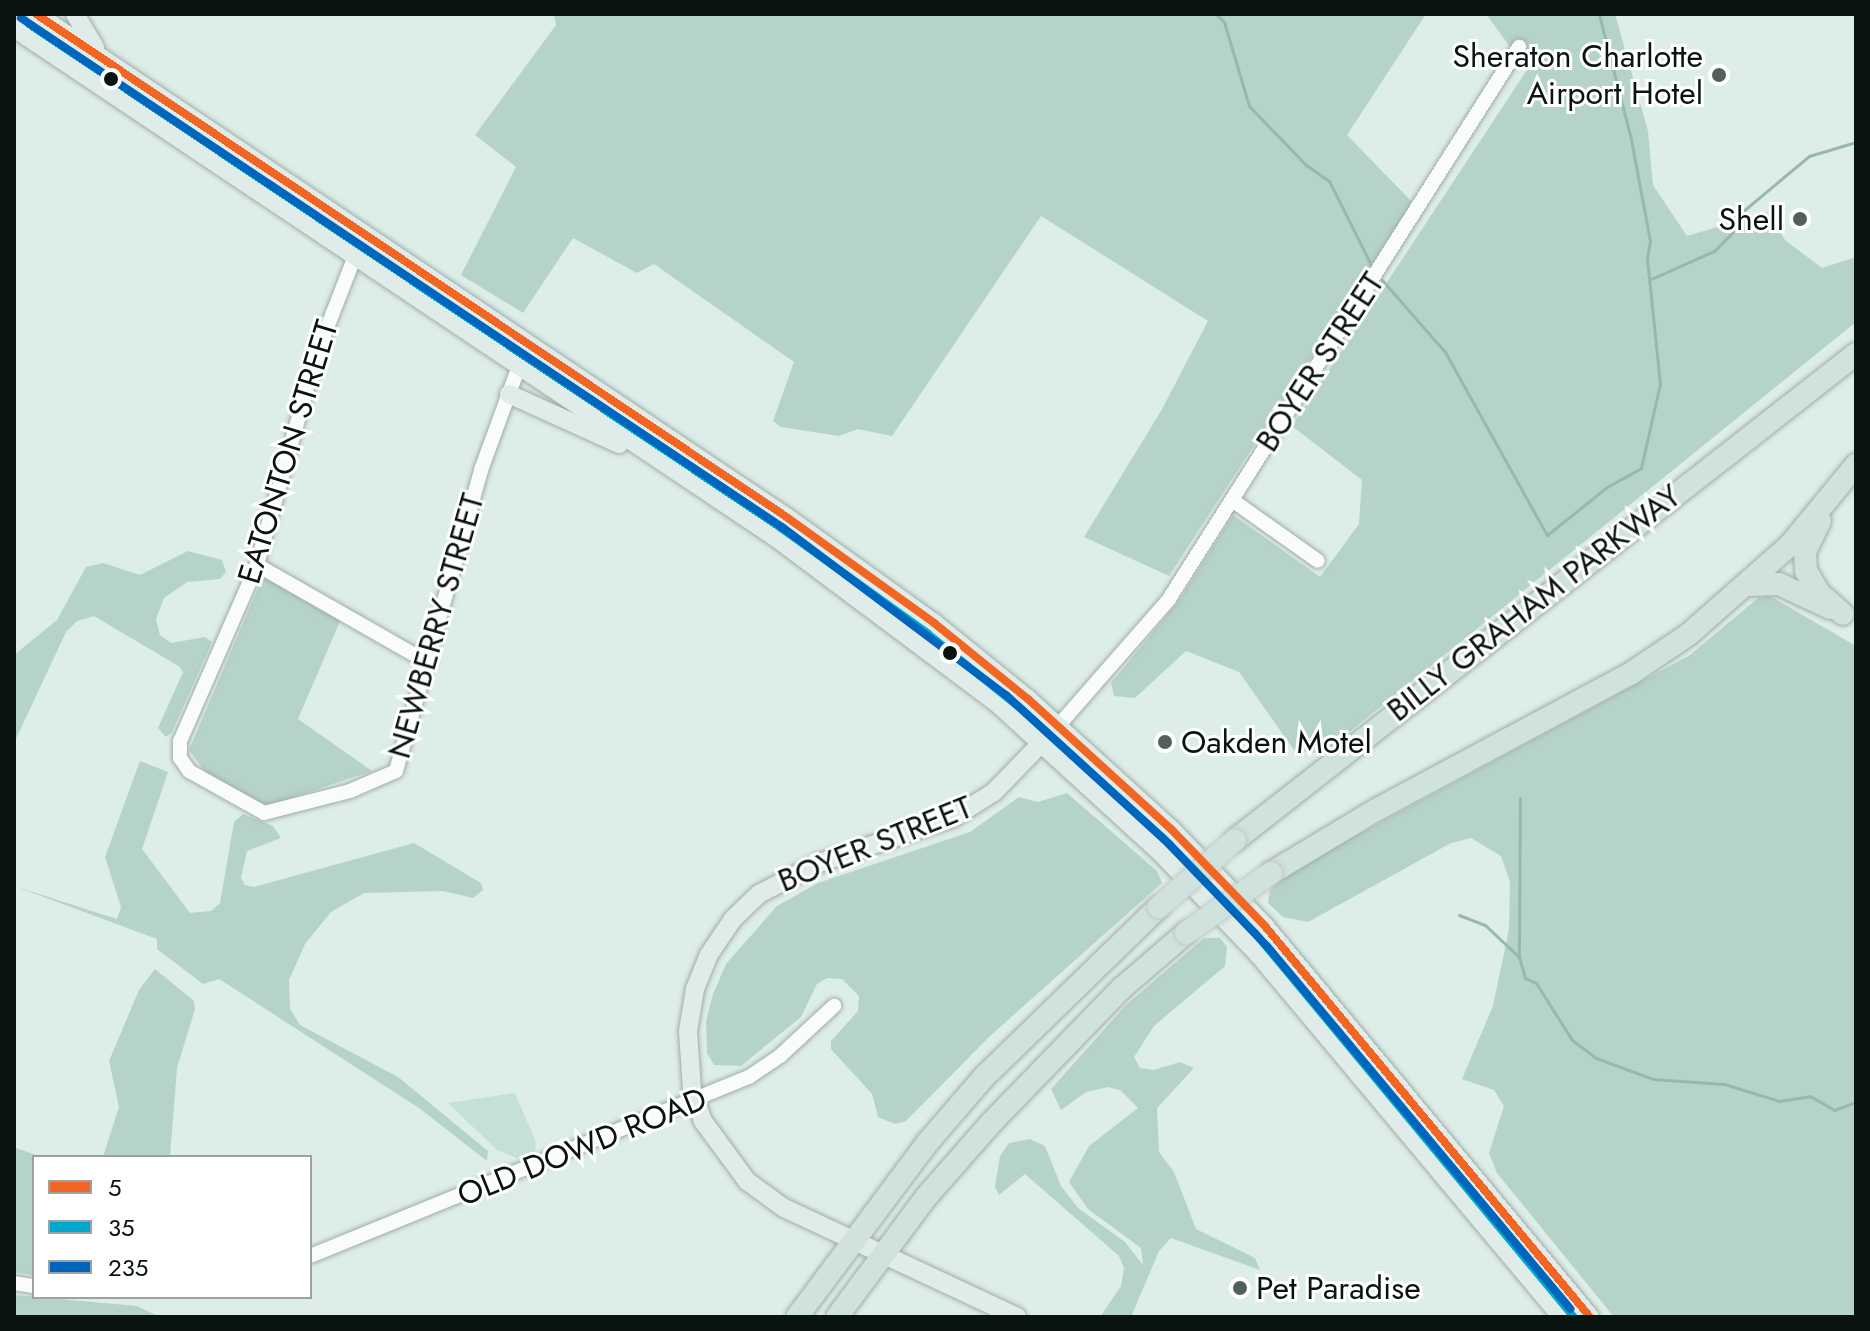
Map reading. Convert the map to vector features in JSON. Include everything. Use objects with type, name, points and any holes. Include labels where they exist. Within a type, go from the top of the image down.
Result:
[{"type":"highway","name":"BILLY GRAHAM PARKWAY","points":[[797,1317],[852,1241],[984,1077],[1159,907],[1235,840],[1856,354]]},
{"type":"highway","points":[[837,1317],[883,1255],[993,1121],[1122,988],[1186,933],[1271,873],[1337,832],[1630,674],[1749,585],[1850,473]]},
{"type":"highway","points":[[1849,619],[1820,594],[1806,571],[1805,552],[1850,473]]},
{"type":"highway","points":[[1749,585],[1779,584],[1849,619]]},
{"type":"main road","points":[[36,14],[853,563],[1058,726],[1171,829],[1286,952],[1590,1317]]},
{"type":"main road","points":[[75,14],[91,44],[120,71]]},
{"type":"main road","points":[[14,28],[860,597],[1042,743],[1162,854],[1269,967],[1561,1317]]},
{"type":"main road","points":[[509,394],[669,466]]},
{"type":"main road","name":"BOYER STREET","points":[[1017,1317],[784,1208],[747,1181],[713,1140],[695,1102],[688,1031],[695,989],[708,956],[733,919],[759,894],[795,872],[953,818],[994,792],[1058,726]]},
{"type":"main road","points":[[1269,967],[1286,952]]},
{"type":"street","name":"BOYER STREET","points":[[1058,726],[1163,606],[1519,47]]},
{"type":"street","name":"EATONTON STREET","points":[[180,758],[180,741],[257,565],[316,356],[355,256],[368,237]]},
{"type":"street","name":"NEWBERRY STREET","points":[[180,758],[189,771],[264,813],[384,779],[400,762],[481,470],[519,366],[532,347]]},
{"type":"street","points":[[1232,500],[1318,561]]},
{"type":"street","points":[[257,565],[429,663]]},
{"type":"street","name":"OLD DOWD ROAD","points":[[312,1255],[695,1102],[780,1056],[834,1006]]},
{"type":"green space","points":[[554,14],[1426,14],[1347,135],[1412,202],[1169,576],[1084,537],[1161,411],[1208,321],[1041,216],[892,436],[858,429],[839,436],[781,427],[773,421],[794,362],[654,264],[637,273],[573,238],[523,313],[461,275],[516,167],[475,135],[556,25]]},
{"type":"green space","points":[[1486,14],[1615,14],[1648,131],[1653,185],[1687,236],[1768,212],[1785,240],[1822,268],[1856,257],[1856,322],[1322,754],[1294,750],[1239,672],[1186,651],[1135,698],[1114,696],[1111,683],[1178,602],[1233,515],[1320,577],[1359,524],[1362,480],[1292,426],[1527,70]]},
{"type":"green space","points":[[188,551],[222,560],[226,572],[220,579],[187,582],[164,598],[156,619],[160,635],[171,643],[205,637],[212,642],[172,732],[166,737],[158,728],[183,672],[180,667],[94,616],[77,621],[66,632],[14,743],[14,655],[57,620],[86,567],[103,563],[140,575]]},
{"type":"green space","points":[[264,574],[341,619],[298,719],[372,771],[267,806],[207,774],[189,750]]},
{"type":"green space","points":[[1770,596],[1856,646],[1856,1317],[1614,1317],[1497,1173],[1489,1153],[1504,1106],[1494,1090],[1462,1079],[1493,1006],[1509,929],[1510,882],[1501,856],[1471,838],[1451,843],[1308,922],[1283,917],[1268,903],[1270,890],[1289,872],[1690,655],[1758,598]]},
{"type":"green space","points":[[140,761],[168,772],[142,849],[190,913],[211,911],[220,903],[234,822],[243,814],[273,826],[281,838],[247,851],[241,878],[245,885],[254,887],[414,843],[481,883],[483,890],[473,898],[443,891],[364,893],[331,912],[305,944],[289,980],[290,1009],[300,1025],[398,1077],[488,1151],[487,1161],[419,1108],[219,979],[203,984],[157,949],[157,939],[14,886],[117,919],[121,907],[105,857]]},
{"type":"green space","points":[[1067,793],[1157,871],[1162,883],[990,1036],[906,1121],[895,1124],[878,1117],[872,1094],[831,1049],[831,1041],[858,1011],[859,996],[842,979],[827,978],[817,984],[801,1017],[741,1066],[714,1065],[707,1053],[706,1021],[713,994],[726,964],[777,906],[818,883],[970,832],[1019,797],[1038,802]]},
{"type":"green space","points":[[1204,938],[1220,938],[1227,947],[1225,966],[1154,1026],[1134,1057],[1140,1068],[1154,1070],[1180,1062],[1194,1068],[1157,1108],[1159,1152],[1174,1172],[1196,1229],[1255,1258],[1260,1270],[1171,1238],[1159,1251],[1131,1317],[1100,1317],[1121,1286],[1124,1268],[1119,1256],[1025,1174],[999,1195],[995,1187],[1000,1156],[1009,1143],[1030,1139],[1045,1146],[1061,1186],[1078,1208],[1125,1242],[1143,1265],[1141,1248],[1088,1209],[1069,1182],[1089,1146],[1138,1108],[1120,1090],[1108,1087],[1086,1092],[1061,1110],[1051,1089],[1126,1005]]},
{"type":"green space","points":[[155,969],[194,1001],[195,1009],[177,1068],[170,1155],[104,1155],[119,1107],[109,1061],[139,990]]},
{"type":"green space","points":[[515,1093],[536,1142],[535,1152],[522,1160],[497,1150],[448,1103]]},
{"type":"green space","points":[[14,1147],[36,1155],[32,1155],[32,1275],[14,1272]]},
{"type":"green space","points":[[14,1295],[137,1306],[160,1317],[14,1317]]},
{"type":"waterway","points":[[1216,14],[1224,22],[1249,106],[1306,165],[1329,181],[1371,265]]},
{"type":"waterway","points":[[1382,280],[1445,352],[1547,535],[1607,487],[1641,468],[1660,384],[1647,258],[1650,241],[1631,139],[1599,14]]},
{"type":"waterway","points":[[1651,279],[1714,251],[1741,224],[1736,217],[1809,156],[1856,142]]},
{"type":"waterway","points":[[1520,798],[1519,957],[1525,978],[1536,983],[1572,1040],[1596,1058],[1653,1079],[1724,1084],[1779,1101],[1810,1096],[1834,1110],[1856,1102]]},
{"type":"waterway","points":[[1459,915],[1485,925],[1519,957]]},
{"type":"transit line","name":"5","points":[[36,14],[788,518],[934,623],[1028,699],[1171,829],[1264,925],[1590,1317]]},
{"type":"transit line","name":"235","points":[[21,18],[782,527],[1006,695],[1170,845],[1267,946],[1570,1309]]},
{"type":"transit line","name":"35","points":[[29,24],[781,528],[927,633],[1020,708],[1163,838],[1255,933],[1574,1317]]},
{"type":"place","name":"Sheraton Charlotte Airport Hotel","points":[[1719,75]]},
{"type":"place","name":"Shell","points":[[1800,219]]},
{"type":"place","name":"Oakden Motel","points":[[1165,742]]},
{"type":"place","name":"Pet Paradise","points":[[1240,1288]]}]
